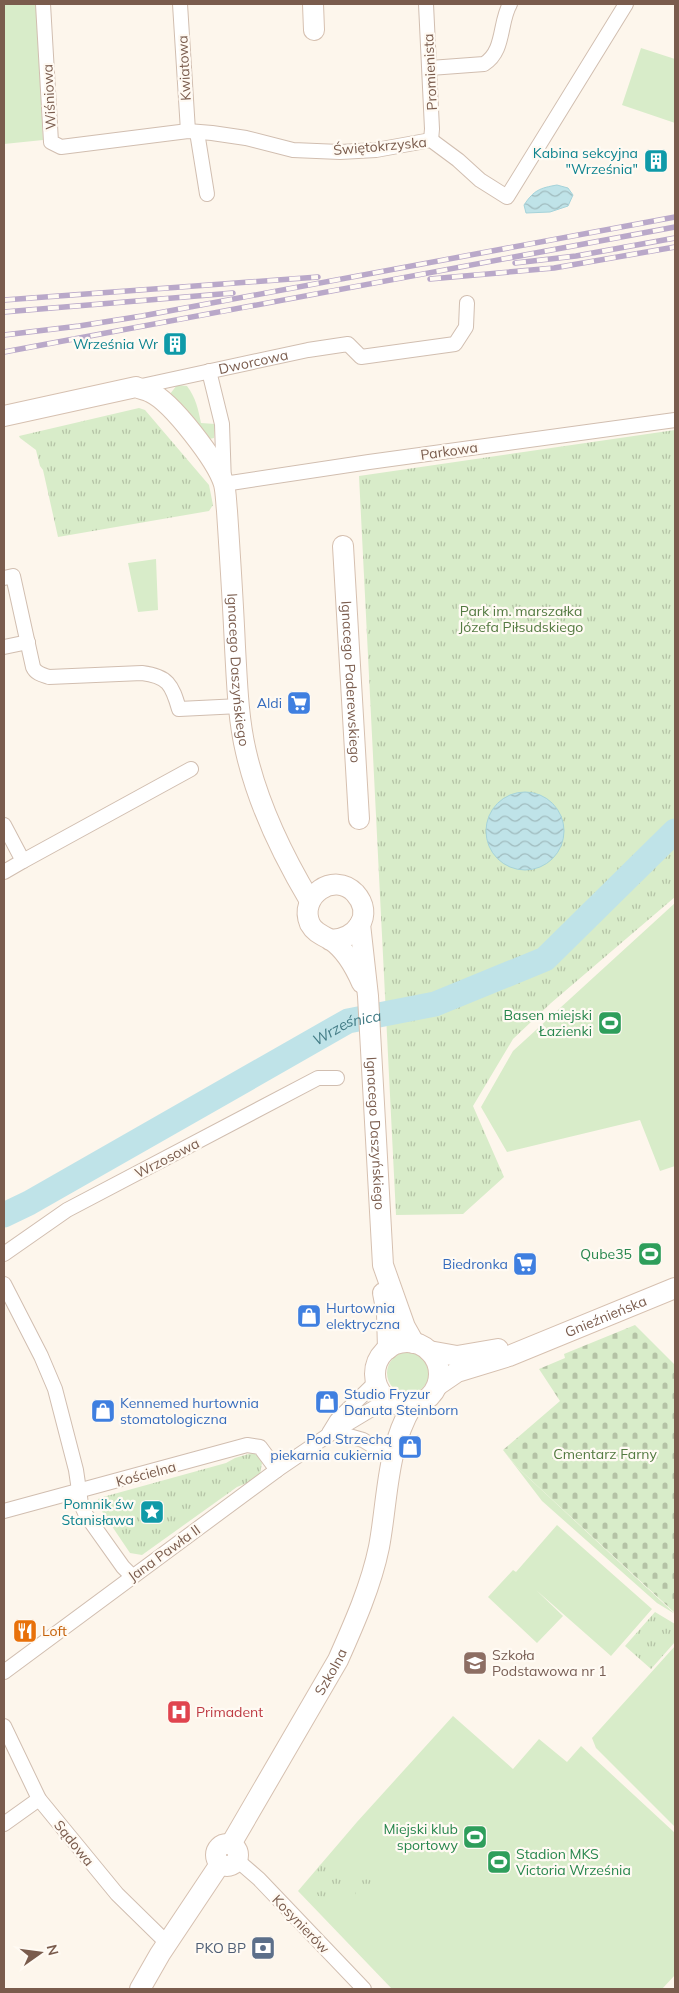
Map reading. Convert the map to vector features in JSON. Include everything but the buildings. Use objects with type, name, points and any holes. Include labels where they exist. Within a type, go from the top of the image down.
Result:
[{"type":"street","name":"Wiśniowa","points":[[43,4],[51,142],[61,147],[192,132]]},
{"type":"street","name":"Kwiatowa","points":[[180,4],[192,132],[207,194]]},
{"type":"street","points":[[313,4],[314,30]]},
{"type":"street","name":"Promienista","points":[[426,4],[430,68],[431,140]]},
{"type":"street","points":[[430,68],[484,64],[490,60],[497,49],[506,10],[510,4]]},
{"type":"street","name":"Świętokrzyska","points":[[192,132],[246,138],[293,150],[340,152],[376,150],[431,140],[458,160],[480,180],[507,198],[626,4]]},
{"type":"street","name":"Dworcowa","points":[[4,416],[209,371],[348,344],[361,357],[455,344],[466,327],[467,303]]},
{"type":"street","name":"Ignacego Daszyńskiego","points":[[209,371],[222,424],[224,484],[240,706],[249,764],[270,822],[291,869],[310,901]]},
{"type":"street","name":"Ignacego Daszyńskiego","points":[[136,387],[151,392],[165,403],[204,447],[224,484]]},
{"type":"street","name":"Parkowa","points":[[224,484],[675,420]]},
{"type":"street","name":"Ignacego Paderewskiego","points":[[342,546],[358,819]]},
{"type":"street","points":[[4,578],[13,576],[33,667],[35,671],[42,675],[50,677],[142,673],[156,675],[165,679],[174,692],[179,710],[240,706]]},
{"type":"street","points":[[4,647],[28,642]]},
{"type":"street","points":[[4,872],[191,769]]},
{"type":"street","points":[[4,825],[23,862]]},
{"type":"street","name":"Ignacego Daszyńskiego","points":[[283,850],[302,868],[327,886]]},
{"type":"street","points":[[327,886],[344,886],[352,890],[362,906],[363,915],[355,932],[339,940],[330,940],[316,932],[311,926],[308,909],[310,901],[314,895],[327,886]]},
{"type":"street","name":"Ignacego Daszyńskiego","points":[[360,924],[368,996],[380,1222],[385,1271],[383,1294],[387,1314],[388,1349]]},
{"type":"street","name":"Ignacego Daszyńskiego","points":[[330,940],[346,954],[368,996]]},
{"type":"street","name":"Wrzosowa","points":[[4,1254],[68,1210],[318,1078],[337,1078]]},
{"type":"street","name":"Ignacego Daszyńskiego","points":[[385,1271],[405,1327],[422,1347]]},
{"type":"street","points":[[4,1284],[41,1356],[55,1389],[68,1433],[81,1504],[86,1515],[123,1567],[132,1576]]},
{"type":"street","name":"Gnieźnieńska","points":[[438,1385],[457,1372],[509,1356],[675,1288]]},
{"type":"street","points":[[396,1344],[422,1347],[435,1358],[439,1367],[438,1385],[428,1399],[412,1406],[389,1402],[376,1382],[377,1364],[381,1355],[396,1344]]},
{"type":"street","name":"Gnieźnieńska","points":[[422,1347],[458,1356],[538,1344]]},
{"type":"street","name":"Jana Pawła II","points":[[331,1434],[337,1420],[376,1382]]},
{"type":"street","name":"Jana Pawła II","points":[[4,1672],[277,1470],[331,1434],[389,1402]]},
{"type":"street","name":"Szkolna","points":[[386,1484],[384,1453],[389,1402]]},
{"type":"street","name":"Szkolna","points":[[140,1989],[167,1943],[229,1856],[346,1642],[362,1602],[378,1550],[386,1484],[399,1432],[412,1406]]},
{"type":"street","points":[[331,1434],[363,1440],[384,1453]]},
{"type":"street","name":"Kościelna","points":[[4,1511],[251,1445],[260,1447],[277,1470]]},
{"type":"street","name":"Sądowa","points":[[4,1726],[38,1799],[117,1894],[167,1943]]},
{"type":"street","points":[[4,1824],[38,1799]]},
{"type":"street","name":"Kosynierów","points":[[229,1856],[259,1879],[364,1989]]},
{"type":"green space","points":[[4,4],[36,4],[43,140],[4,144]]},
{"type":"green space","points":[[641,48],[675,59],[675,123],[622,105]]},
{"type":"green space","points":[[177,385],[187,386],[190,390],[201,423],[215,424],[214,438],[209,439],[170,394]]},
{"type":"green space","points":[[139,408],[145,410],[209,485],[213,505],[209,511],[58,537],[43,470],[40,466],[36,450],[19,436]]},
{"type":"green space","name":"Park im. marszałka Józefa Piłsudskiego","points":[[675,430],[675,897],[551,1003],[513,1039],[473,1106],[504,1177],[463,1214],[396,1215],[359,476]]},
{"type":"green space","points":[[156,559],[158,610],[138,612],[128,563]]},
{"type":"green space","name":"Basen miejski Łazienki","points":[[675,903],[675,1166],[660,1171],[640,1120],[507,1152],[481,1107],[513,1051]]},
{"type":"green space","name":"Cmentarz Farny","points":[[635,1325],[675,1365],[675,1613],[518,1468],[503,1450],[560,1401],[539,1369],[565,1358],[564,1354]]},
{"type":"green space","points":[[408,1352],[423,1358],[429,1373],[423,1388],[408,1394],[393,1388],[387,1373],[393,1358]]},
{"type":"green space","points":[[503,1450],[518,1468],[675,1614],[657,1603],[542,1501]]},
{"type":"green space","points":[[252,1453],[257,1455],[262,1463],[260,1474],[237,1487],[142,1555],[130,1553],[97,1504],[98,1499],[103,1497],[226,1463]]},
{"type":"green space","points":[[557,1525],[652,1609],[611,1656],[536,1590],[563,1616],[537,1643],[488,1597],[513,1570],[516,1572]]},
{"type":"green space","points":[[655,1612],[675,1624],[675,1642],[651,1669],[625,1646]]},
{"type":"green space","points":[[675,1646],[675,1827],[596,1748],[592,1738]]},
{"type":"green space","name":"Stadion MKS Victoria Września","points":[[453,1716],[513,1769],[539,1739],[567,1762],[581,1746],[675,1833],[675,1975],[662,1989],[392,1989],[298,1891],[357,1822]]},
{"type":"green space","points":[[336,1859],[346,1869],[350,1877],[344,1892],[337,1899],[318,1896],[311,1880],[320,1865]]},
{"type":"green space","points":[[369,1879],[375,1885],[376,1896],[368,1901],[359,1903],[355,1899],[355,1885],[359,1881]]},
{"type":"water","points":[[557,185],[568,188],[573,195],[568,206],[550,212],[526,213],[524,205],[534,193]]},
{"type":"water","points":[[525,792],[540,795],[553,803],[561,816],[564,831],[561,846],[553,859],[540,867],[525,870],[510,867],[497,859],[489,846],[486,831],[489,816],[497,803],[510,795]]},
{"type":"waterway","name":"Wrześnica","points":[[4,1215],[29,1203],[348,1021],[435,1004],[545,959],[675,831]]},
{"type":"railway","points":[[4,335],[142,316],[675,217]]},
{"type":"railway","points":[[4,352],[675,227]]},
{"type":"railway","points":[[515,263],[576,256],[675,238]]},
{"type":"railway","points":[[430,279],[554,268],[675,247]]},
{"type":"railway","points":[[4,300],[318,277]]},
{"type":"railway","points":[[4,312],[233,293]]},
{"type":"place","name":"Kabina sekcyjna \"Września\"","points":[[656,161]]},
{"type":"place","name":"Września Wr","points":[[175,344]]},
{"type":"place","name":"Aldi","points":[[299,703]]},
{"type":"place","name":"Basen miejski Łazienki","points":[[610,1023]]},
{"type":"place","name":"Qube35","points":[[650,1254]]},
{"type":"place","name":"Biedronka","points":[[525,1264]]},
{"type":"place","name":"Hurtownia elektryczna","points":[[309,1316]]},
{"type":"place","name":"Studio Fryzur Danuta Steinborn","points":[[327,1402]]},
{"type":"place","name":"Kennemed hurtownia stomatologiczna","points":[[103,1411]]},
{"type":"place","name":"Pod Strzechą piekarnia cukiernia","points":[[410,1447]]},
{"type":"place","name":"Pomnik św Stanisława","points":[[152,1512]]},
{"type":"place","name":"Loft","points":[[25,1631]]},
{"type":"place","name":"Szkoła Podstawowa nr 1","points":[[475,1663]]},
{"type":"place","name":"Primadent","points":[[179,1712]]},
{"type":"place","name":"Miejski klub sportowy","points":[[475,1837]]},
{"type":"place","name":"Stadion MKS Victoria Września","points":[[499,1862]]},
{"type":"place","name":"PKO BP","points":[[263,1948]]}]
